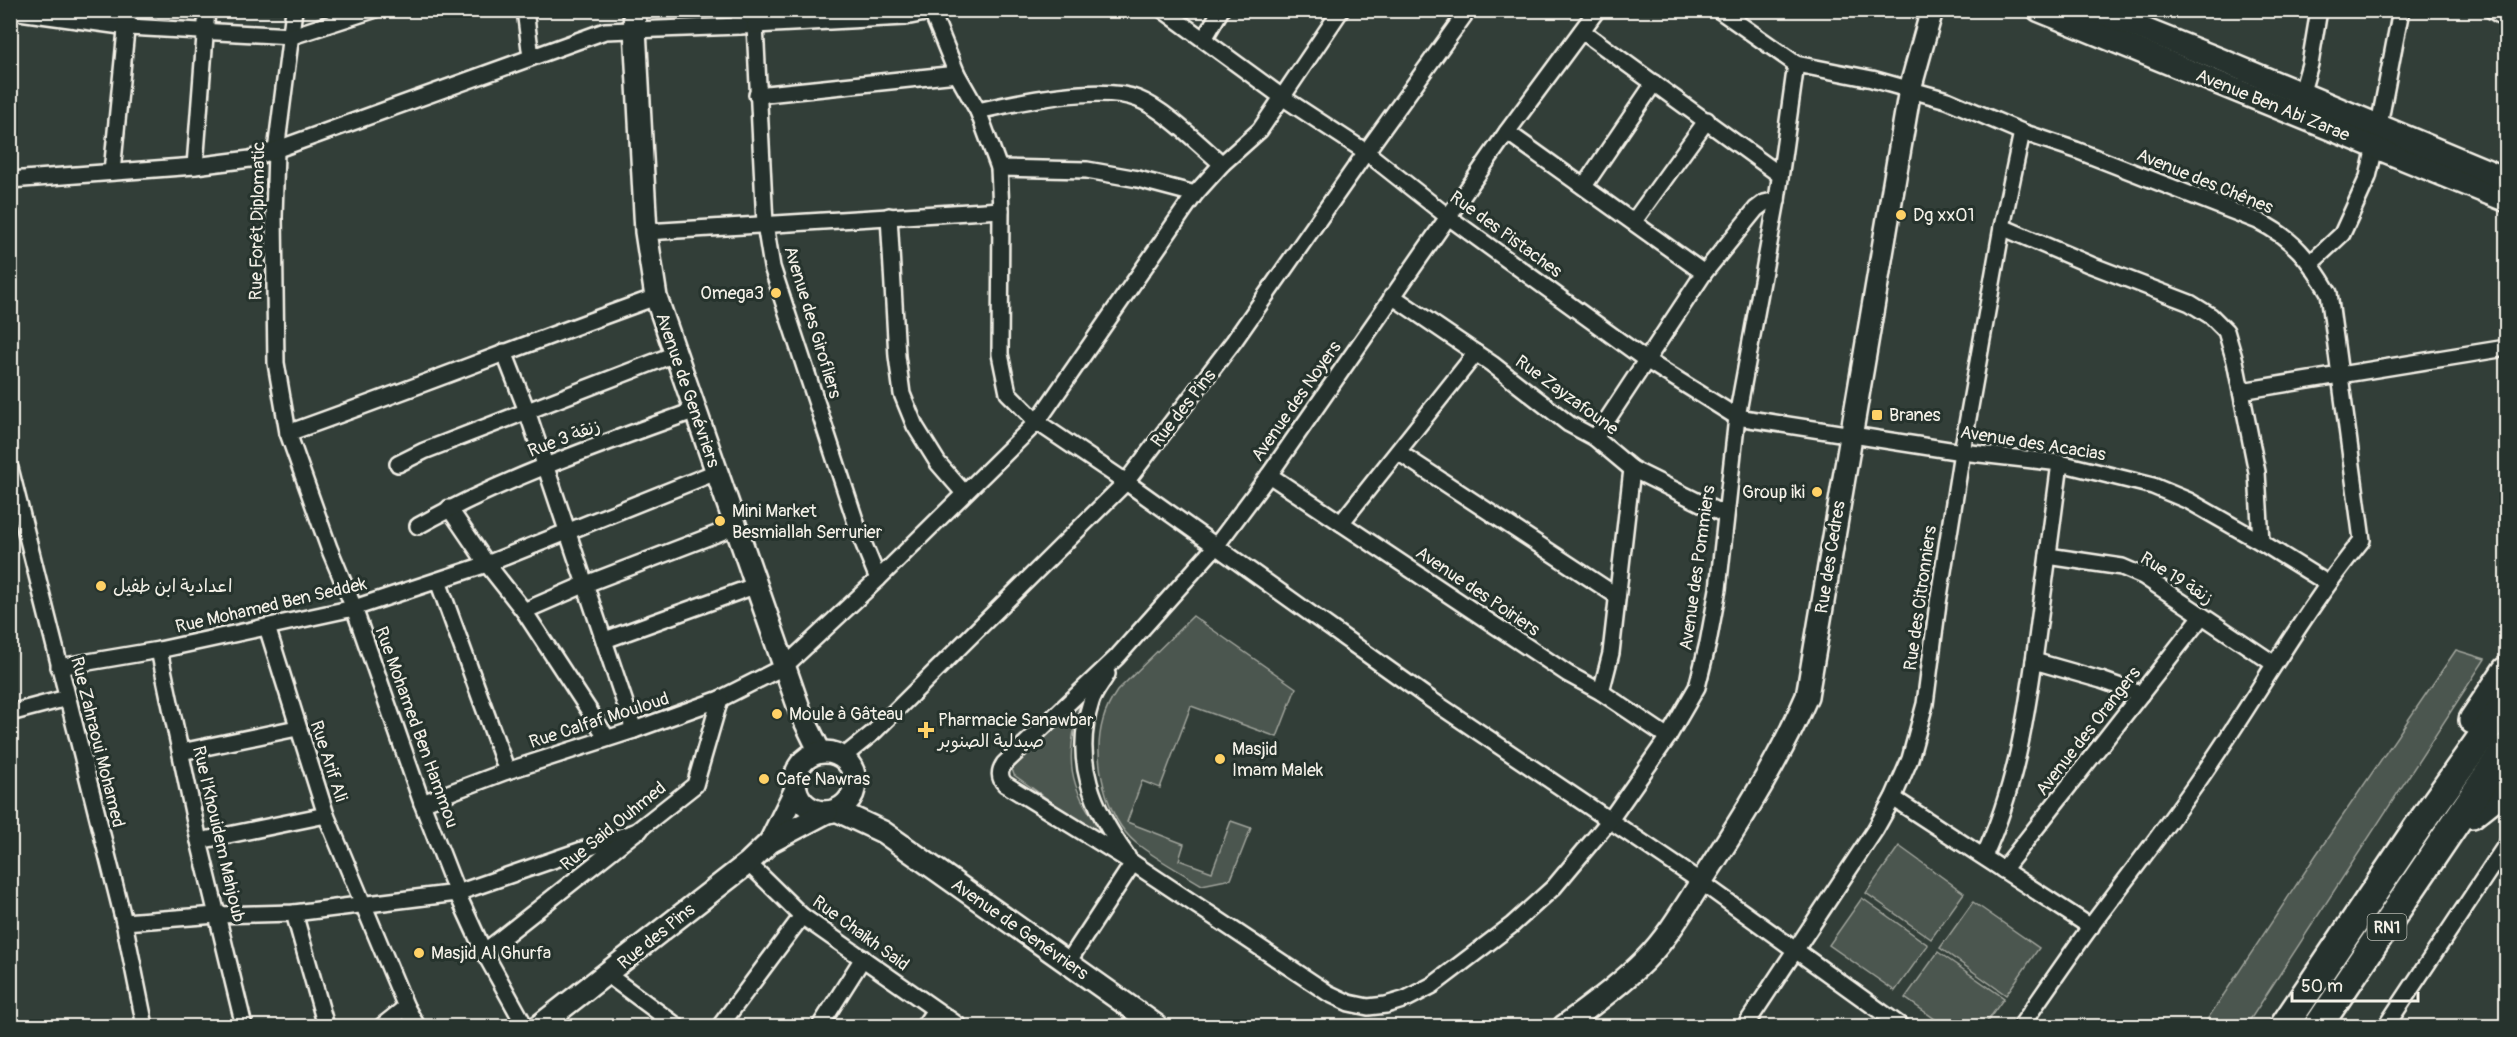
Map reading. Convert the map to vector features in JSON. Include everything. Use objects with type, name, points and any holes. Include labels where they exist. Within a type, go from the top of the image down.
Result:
[{"type":"highway","points":[[2418,827],[2442,767],[2506,671]]},
{"type":"highway","name":"RN1","points":[[2283,1026],[2418,827],[2506,704]]},
{"type":"highway","name":"RN1","points":[[2318,1026],[2506,748]]},
{"type":"highway","points":[[2454,827],[2506,787]]},
{"type":"main road","name":"Avenue Ben Abi Zarae","points":[[2040,10],[2377,136],[2506,179]]},
{"type":"main road","name":"Avenue Ben Abi Zarae","points":[[2095,10],[2119,15],[2301,94],[2377,136],[2506,200]]},
{"type":"street","points":[[112,172],[128,10]]},
{"type":"street","points":[[195,166],[207,10]]},
{"type":"street","name":"Rue Forêt Diplomatic","points":[[288,433],[276,363],[276,151],[294,10]]},
{"type":"street","points":[[10,25],[12,11],[128,27],[292,36],[374,10]]},
{"type":"street","points":[[525,10],[531,57]]},
{"type":"street","points":[[10,180],[195,166],[250,159],[635,21],[905,17],[941,10]]},
{"type":"street","name":"Rue des Pistaches","points":[[1163,10],[1282,97],[1366,152],[1447,216],[1646,360],[1737,417],[1808,426],[1850,436]]},
{"type":"street","points":[[1204,39],[1221,10]]},
{"type":"street","name":"Rue Calfaf Mouloud","points":[[422,803],[507,771],[634,730],[720,699],[785,666],[878,579],[1037,422],[1195,194],[1222,164],[1260,130],[1341,10]]},
{"type":"street","name":"Rue des Pins","points":[[843,758],[874,732],[1126,482],[1234,341],[1468,10]]},
{"type":"street","name":"Avenue des Noyers","points":[[1005,784],[1000,775],[1004,764],[1116,658],[1216,546],[1269,475],[1447,216],[1597,10]]},
{"type":"street","points":[[1719,10],[1796,64]]},
{"type":"street","name":"Rue des Cedres","points":[[1564,1026],[1610,992],[1647,958],[1701,882],[1758,793],[1789,738],[1807,696],[1910,89],[1932,10]]},
{"type":"street","points":[[2301,94],[2310,64],[2319,10]]},
{"type":"street","points":[[2311,263],[2342,234],[2368,177],[2400,10]]},
{"type":"street","points":[[2492,10],[2506,19]]},
{"type":"street","points":[[931,11],[957,74],[978,111],[999,168],[1001,364],[1008,393],[1037,422],[1126,482],[1420,693],[1701,882],[1901,1026]]},
{"type":"street","name":"Avenue des Girofliers","points":[[745,20],[757,95],[765,224],[772,267],[860,535],[878,579]]},
{"type":"street","name":"Avenue de Genévriers","points":[[635,21],[646,232],[656,297],[800,711],[820,752]]},
{"type":"street","points":[[1582,31],[1780,175]]},
{"type":"street","name":"Avenue des Chênes","points":[[1796,64],[1819,67],[1947,100],[2022,132],[2076,150],[2279,231],[2311,263],[2328,293],[2340,374],[2362,540],[2327,583]]},
{"type":"street","name":"Avenue des Pommiers","points":[[1005,784],[1132,863],[1328,993],[1349,1003],[1368,1007],[1406,999],[1434,985],[1512,926],[1554,887],[1611,820],[1698,687],[1718,589],[1737,417],[1777,200],[1796,64]]},
{"type":"street","points":[[757,95],[957,74]]},
{"type":"street","points":[[1584,186],[1654,83]]},
{"type":"street","points":[[978,111],[1031,99],[1111,93],[1125,95],[1139,99],[1157,110],[1222,164]]},
{"type":"street","points":[[1634,221],[1707,120]]},
{"type":"street","points":[[1507,132],[1704,273]]},
{"type":"street","name":"Rue des Citronniers","points":[[1745,1026],[1875,830],[1893,798],[1910,759],[1925,704],[1938,603],[1962,452],[2002,227],[2022,132]]},
{"type":"street","points":[[999,168],[1087,170],[1138,179],[1195,194]]},
{"type":"street","points":[[1595,438],[1704,273],[1756,209],[1764,203],[1777,200]]},
{"type":"street","points":[[646,232],[1001,210]]},
{"type":"street","points":[[889,216],[897,356],[903,394],[921,436],[938,464],[964,493]]},
{"type":"street","points":[[2002,227],[2091,265],[2190,303],[2211,316],[2226,331],[2241,391],[2256,472],[2261,542]]},
{"type":"street","name":"Rue Zayzafoune","points":[[1392,296],[1476,353],[1569,424],[1595,438],[1632,469],[1725,515]]},
{"type":"street","points":[[288,433],[381,401],[504,352],[656,297]]},
{"type":"street","points":[[2241,391],[2506,348]]},
{"type":"street","points":[[504,352],[527,411],[634,730]]},
{"type":"street","points":[[1341,523],[1476,353]]},
{"type":"street","points":[[398,464],[675,354]]},
{"type":"street","name":"Rue 3 زنقة","points":[[418,526],[449,508],[545,465],[696,410]]},
{"type":"street","name":"Rue Mohamed Ben Hammou","points":[[288,433],[329,548],[354,608],[422,803],[457,893],[484,952],[525,1026]]},
{"type":"street","name":"Avenue des Acacias","points":[[1850,436],[2060,464],[2153,486],[2189,501],[2327,583]]},
{"type":"street","points":[[1398,452],[1617,596]]},
{"type":"street","points":[[1984,856],[1999,825],[2020,746],[2034,661],[2060,464]]},
{"type":"street","name":"Rue Zahraoui Mohamed","points":[[10,468],[124,922],[145,1026]]},
{"type":"street","points":[[1601,692],[1611,653],[1632,469]]},
{"type":"street","name":"Rue Mohamed Ben Seddek","points":[[59,667],[159,650],[354,608],[488,564],[716,472]]},
{"type":"street","name":"Avenue des Poiriers","points":[[1269,475],[1568,674],[1601,692],[1668,736]]},
{"type":"street","points":[[449,508],[524,611],[607,738]]},
{"type":"street","points":[[524,611],[586,584],[737,526]]},
{"type":"street","name":"Rue 19 زنقة","points":[[2048,556],[2122,567],[2143,576],[2172,593],[2202,616],[2273,663]]},
{"type":"street","points":[[438,581],[507,771]]},
{"type":"street","points":[[2021,1026],[2206,770],[2273,663],[2327,583]]},
{"type":"street","points":[[605,640],[757,585]]},
{"type":"street","name":"Avenue des Orangers","points":[[2003,870],[2202,616]]},
{"type":"street","name":"Rue Arif Ali","points":[[267,627],[326,815],[406,1007],[417,1026]]},
{"type":"street","name":"Rue l'Khouidem Mahjoub","points":[[159,650],[200,841],[244,1026]]},
{"type":"street","points":[[1068,962],[1132,863],[1099,813],[1088,788],[1085,764],[1084,741],[1091,700],[1116,658]]},
{"type":"street","points":[[2034,661],[2142,694]]},
{"type":"street","points":[[10,713],[67,698]]},
{"type":"street","name":"Rue Said Ouhmed","points":[[484,952],[695,785],[720,699]]},
{"type":"street","points":[[181,752],[297,728]]},
{"type":"street","points":[[820,752],[836,754],[843,758],[853,770],[855,778],[854,793],[849,801],[831,811],[810,808],[799,797],[796,789],[798,769],[803,761],[820,752]]},
{"type":"street","name":"Rue des Pins","points":[[770,842],[796,789]]},
{"type":"street","name":"Avenue de Genévriers","points":[[854,793],[883,832]]},
{"type":"street","points":[[1893,798],[2091,927]]},
{"type":"street","name":"Rue des Pins","points":[[539,1026],[608,975],[748,863],[770,842],[831,811]]},
{"type":"street","name":"Avenue de Genévriers","points":[[831,811],[883,832],[1157,1026]]},
{"type":"street","points":[[200,841],[326,815]]},
{"type":"street","points":[[124,922],[217,915],[294,913],[457,893],[640,830]]},
{"type":"street","points":[[2386,1026],[2506,846]]},
{"type":"street","name":"Rue Chaikh Said","points":[[748,863],[802,916],[959,1026]]},
{"type":"street","points":[[294,913],[326,1026]]},
{"type":"street","points":[[720,1026],[802,916]]},
{"type":"street","points":[[820,1026],[863,958]]},
{"type":"street","points":[[608,975],[676,1026]]},
{"type":"street","points":[[382,1026],[406,1007]]},
{"type":"street","points":[[924,1026],[935,1010]]},
{"type":"shaded area","points":[[1193,616],[1296,688],[1277,737],[1191,706],[1160,788],[1142,781],[1127,822],[1184,844],[1179,860],[1212,872],[1231,821],[1251,828],[1231,879],[1202,885],[1136,843],[1125,832],[1109,803],[1100,769],[1099,752],[1103,720],[1117,691]]},
{"type":"shaded area","points":[[2456,650],[2485,659],[2246,1026],[2203,1026],[2316,855]]},
{"type":"shaded area","points":[[1075,704],[1079,707],[1072,743],[1072,771],[1081,799],[1101,830],[1098,835],[1014,775],[1012,769]]},
{"type":"shaded area","points":[[1899,846],[1964,893],[1931,939],[1866,893]]},
{"type":"shaded area","points":[[1862,898],[1928,945],[1895,991],[1829,945]]},
{"type":"shaded area","points":[[1973,902],[2039,948],[2006,995],[1940,948]]},
{"type":"shaded area","points":[[1938,952],[2004,998],[1984,1026],[1945,1026],[1905,998]]},
{"type":"place","name":"Dg xx01","points":[[1901,215]]},
{"type":"place","name":"Omega3","points":[[776,293]]},
{"type":"place","name":"Branes","points":[[1877,415]]},
{"type":"place","name":"Group iki","points":[[1817,492]]},
{"type":"place","name":"Mini Market Besmiallah Serrurier","points":[[720,521]]},
{"type":"place","name":"اعدادية ابن طفيل","points":[[101,586]]},
{"type":"place","name":"Moule à Gâteau","points":[[777,714]]},
{"type":"place","name":"Pharmacie Sanawbar صيدلية الصنوبر","points":[[926,730]]},
{"type":"place","name":"Masjid Imam Malek","points":[[1220,759]]},
{"type":"place","name":"Cafe Nawras","points":[[764,779]]},
{"type":"place","name":"Masjid Al Ghurfa","points":[[419,953]]}]
